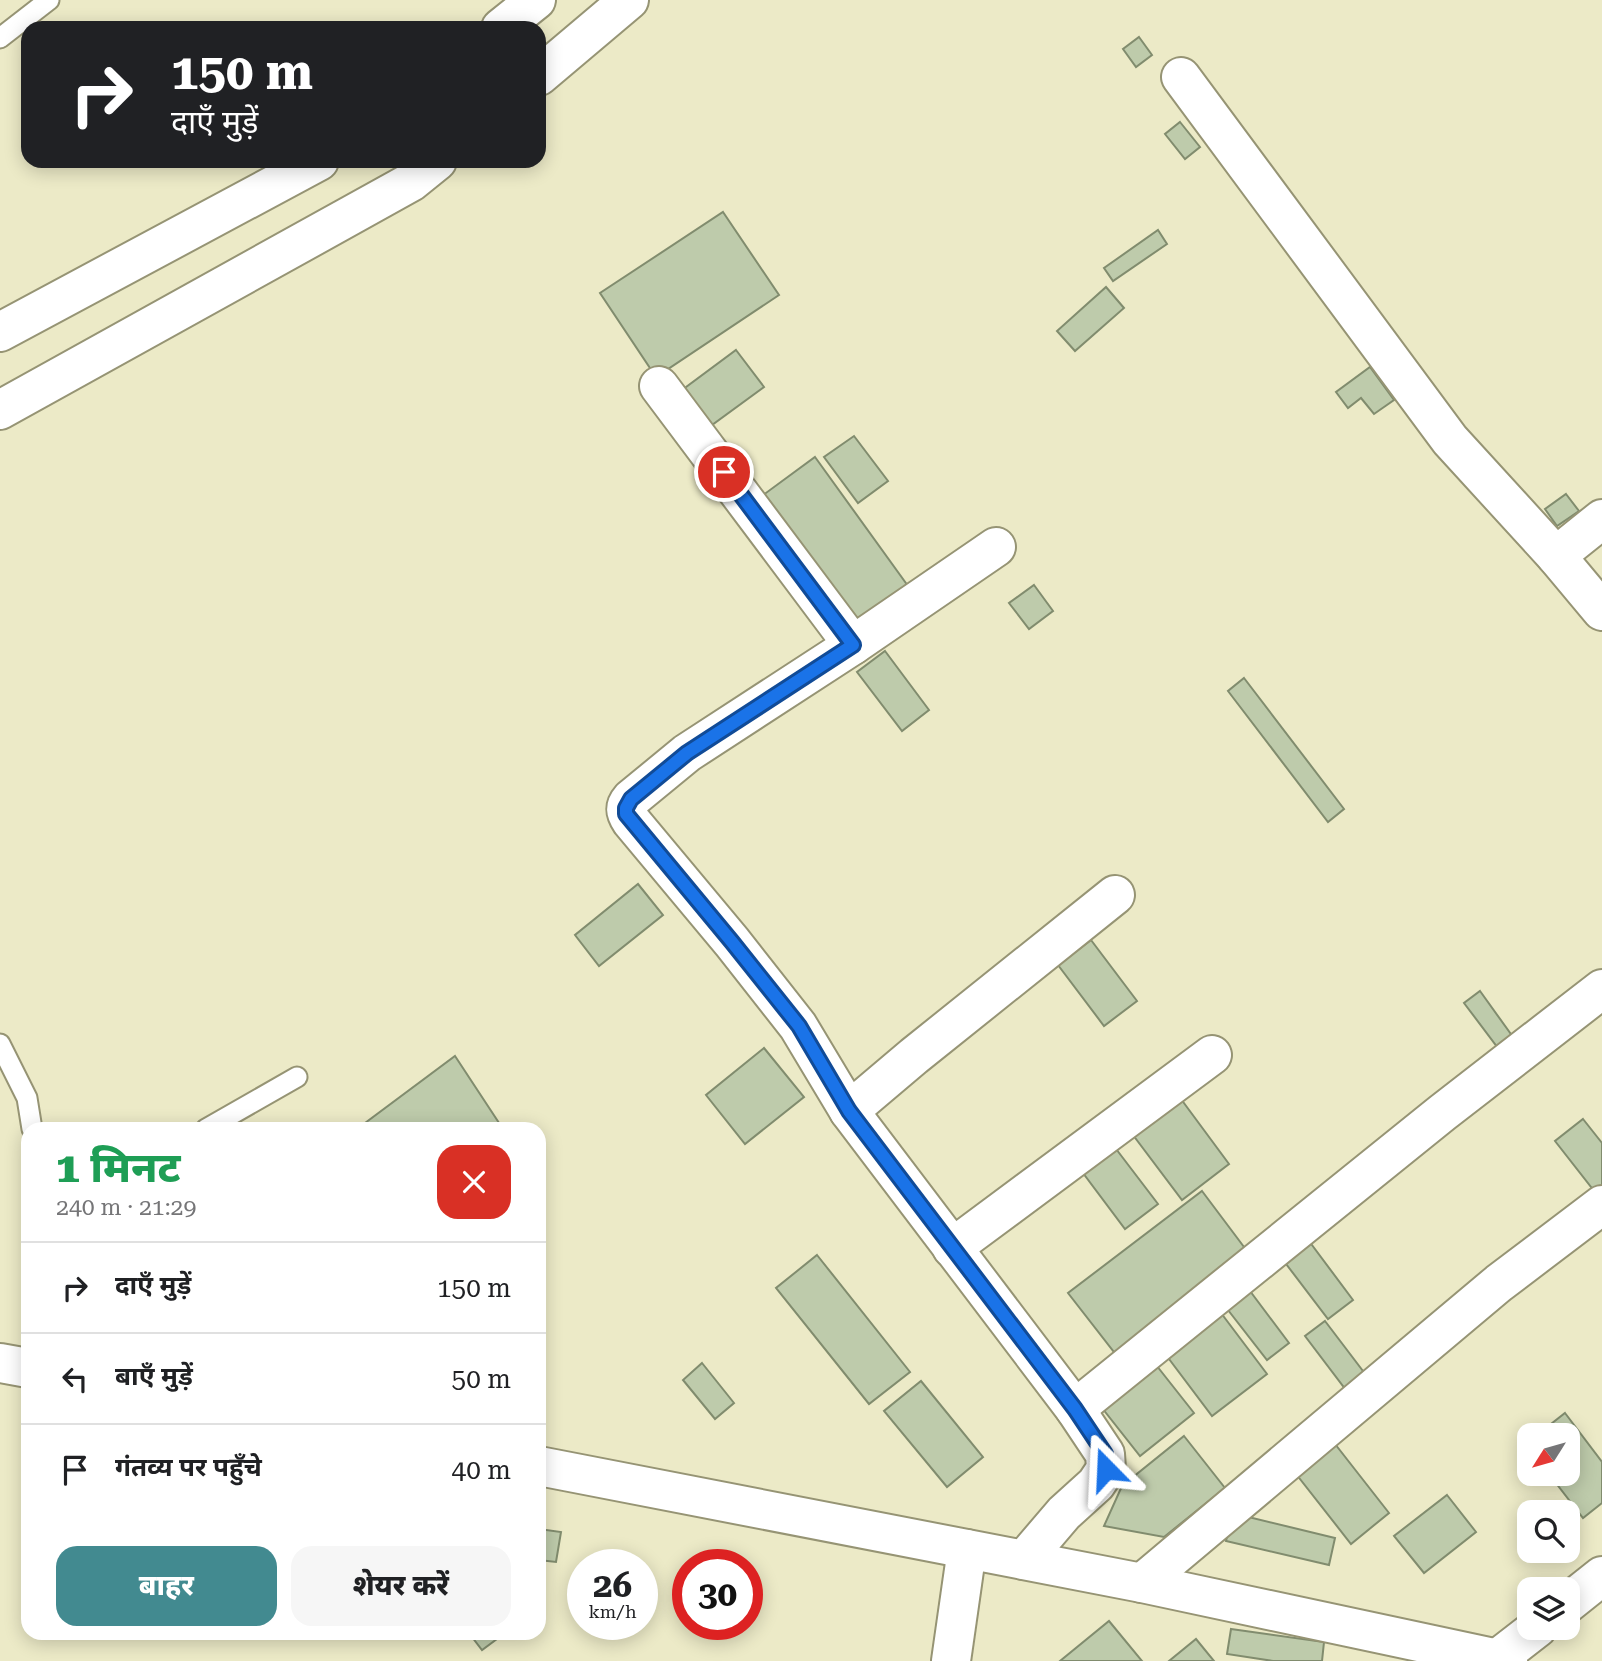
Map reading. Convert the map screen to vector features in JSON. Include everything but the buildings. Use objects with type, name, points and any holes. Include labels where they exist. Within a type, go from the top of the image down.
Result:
[{"type":"street","points":[[510,21],[536,0]]},
{"type":"street","points":[[546,70],[629,0]]},
{"type":"street","points":[[1181,77],[1450,440],[1556,556],[1602,611]]},
{"type":"street","points":[[0,332],[306,168]]},
{"type":"street","points":[[0,410],[413,168]]},
{"type":"street","points":[[659,386],[853,645]]},
{"type":"street","points":[[1556,556],[1602,519]]},
{"type":"street","points":[[996,547],[853,645],[687,753],[631,799],[626,814],[799,1026],[849,1111],[1075,1409],[1105,1454],[1106,1469],[1096,1484],[1064,1513],[1024,1560]]},
{"type":"street","points":[[849,1111],[1115,895]]},
{"type":"street","points":[[1075,1409],[1431,1122],[1602,989]]},
{"type":"street","points":[[952,1248],[1212,1055]]},
{"type":"street","points":[[1142,1583],[1499,1283],[1602,1205]]},
{"type":"street","points":[[0,1363],[21,1367]]},
{"type":"street","points":[[546,1467],[1142,1583],[1500,1660],[1523,1640]]},
{"type":"street","points":[[951,1661],[967,1549]]},
{"type":"street","points":[[1580,1593],[1602,1576]]},
{"type":"lane","points":[[22,21],[49,0]]},
{"type":"lane","points":[[0,38],[21,22]]},
{"type":"lane","points":[[0,1044],[27,1098],[31,1122]]},
{"type":"lane","points":[[218,1122],[297,1077]]},
{"type":"route","points":[[724,472],[853,645],[687,753],[631,799],[626,814],[799,1026],[849,1111],[1075,1409],[1105,1454],[1106,1469]]}]
